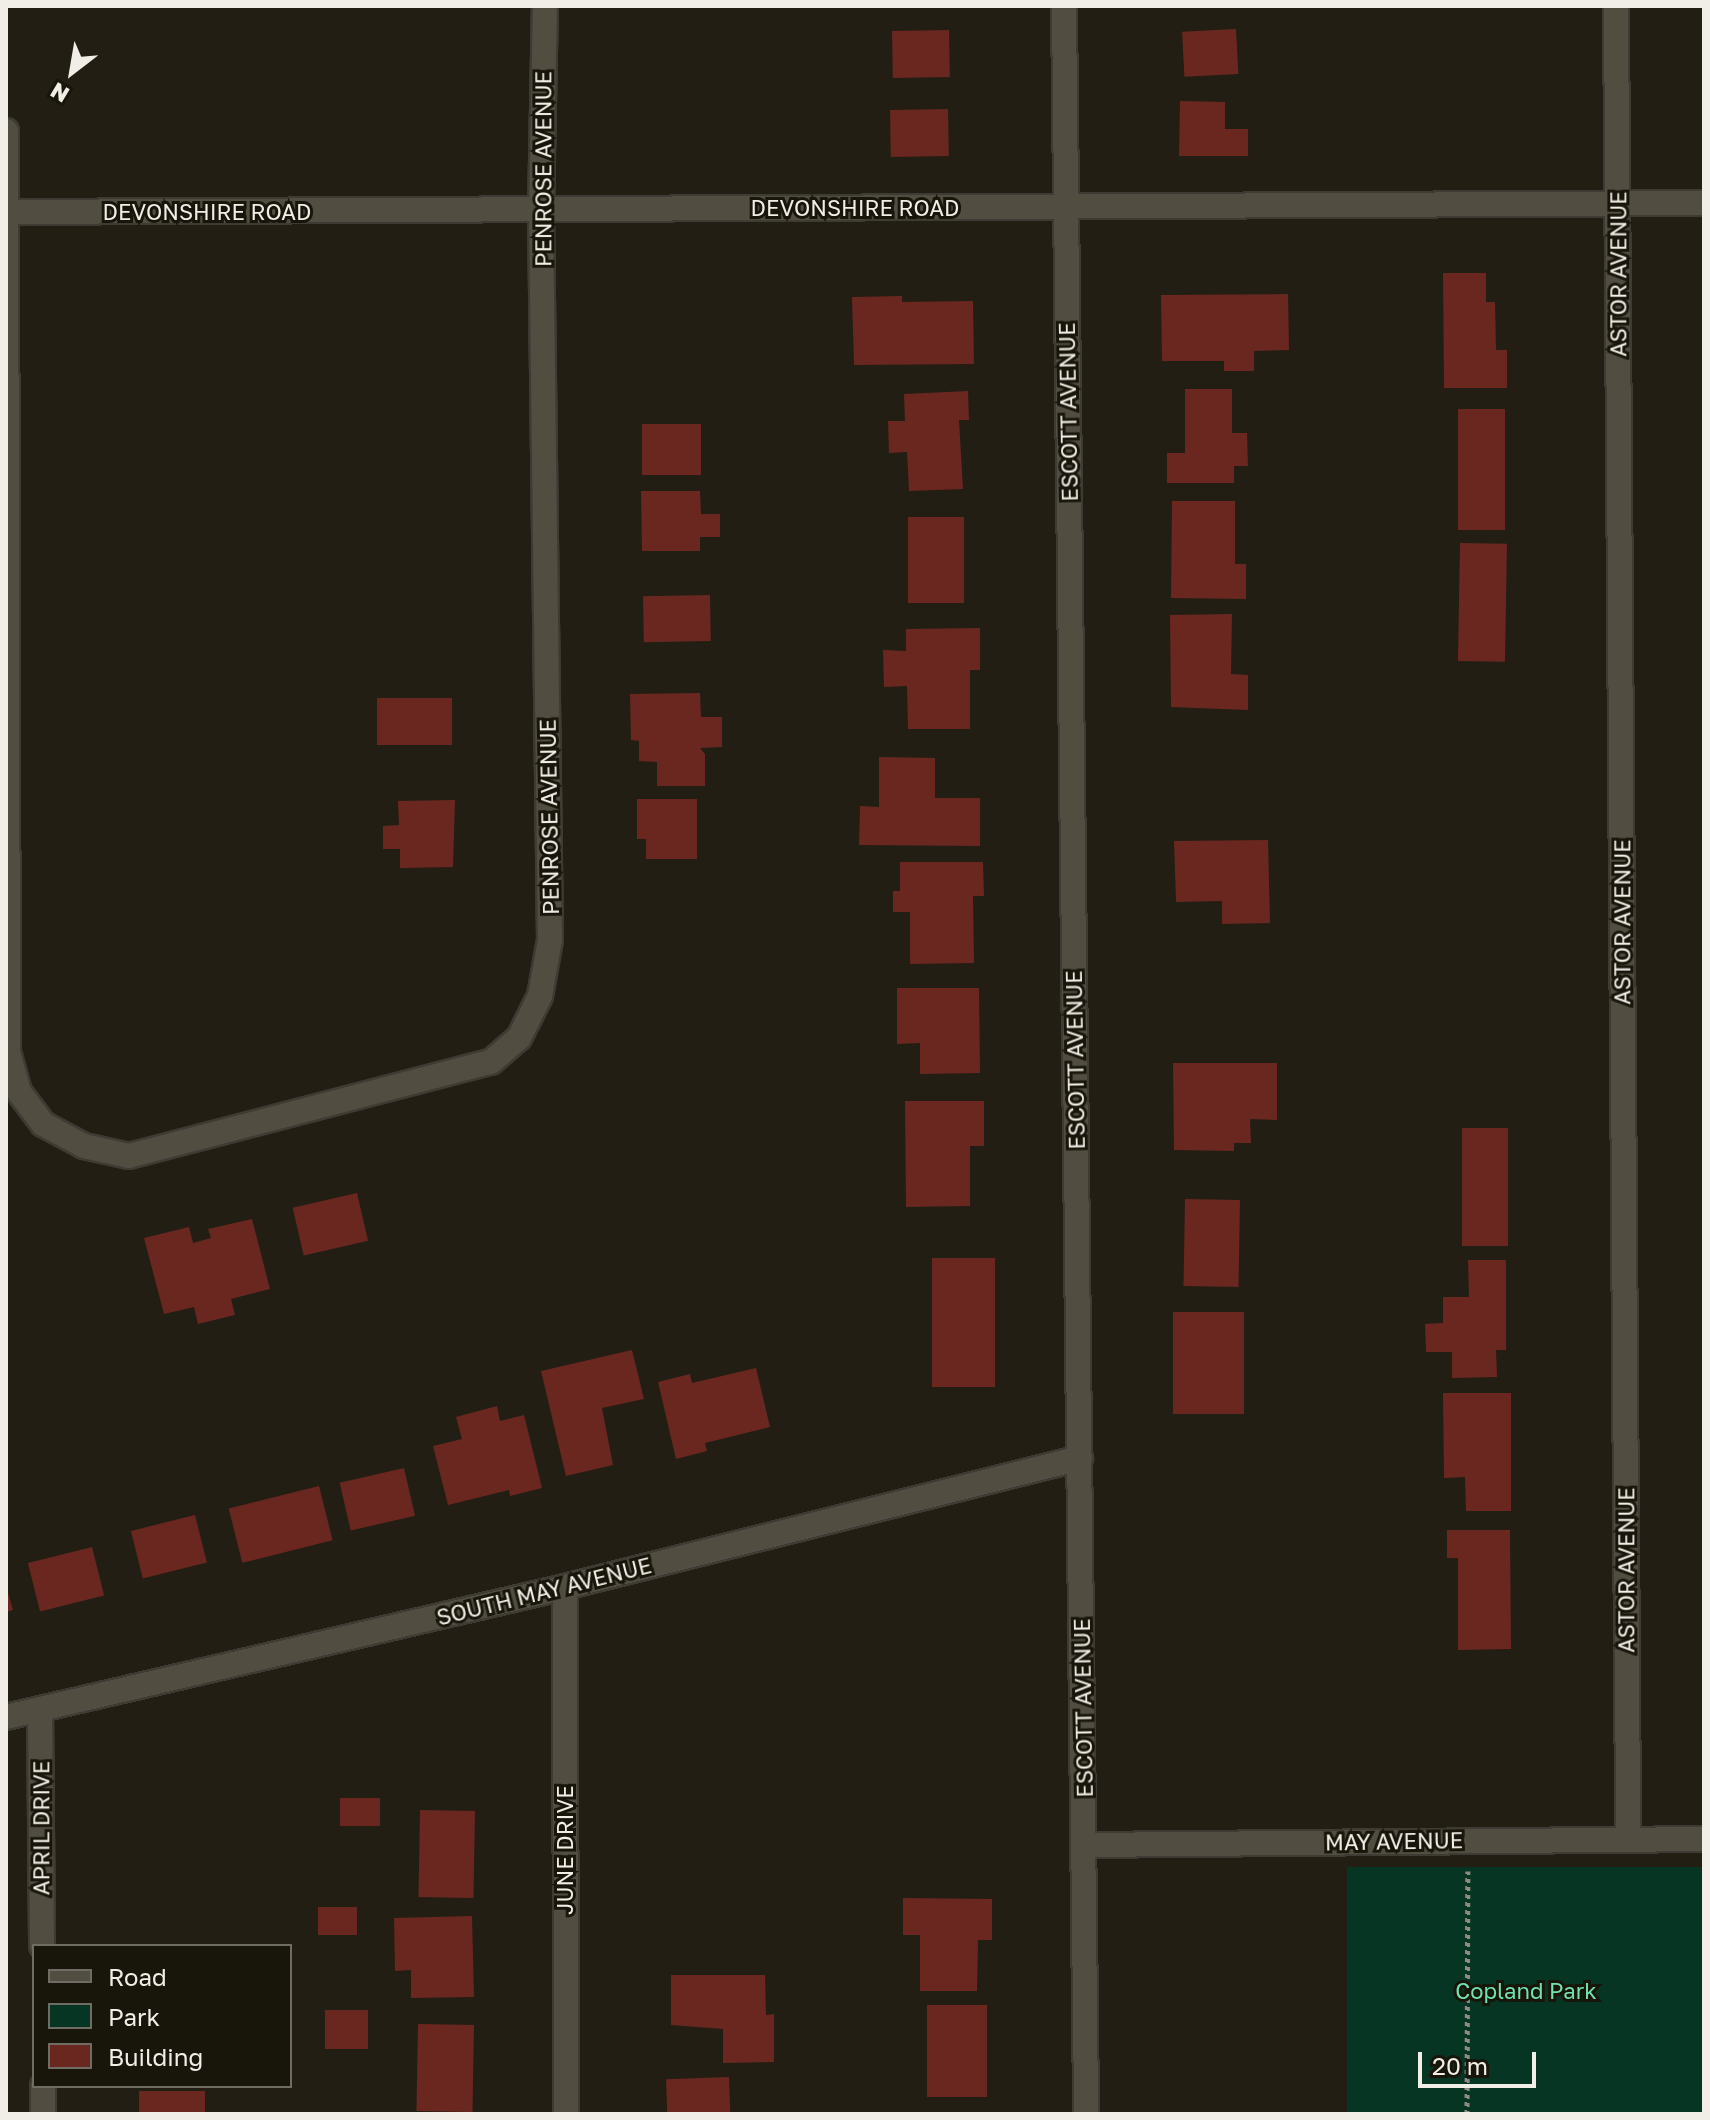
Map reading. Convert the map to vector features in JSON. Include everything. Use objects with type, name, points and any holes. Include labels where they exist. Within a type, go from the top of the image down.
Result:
[{"type":"street","name":"PENROSE AVENUE","points":[[6,131],[8,1052],[19,1092],[43,1124],[84,1146],[129,1156],[491,1062],[519,1038],[540,996],[550,940],[541,210],[545,6]]},
{"type":"street","name":"ESCOTT AVENUE","points":[[1064,6],[1086,2114]]},
{"type":"street","name":"ASTOR AVENUE","points":[[1616,6],[1628,1839]]},
{"type":"street","name":"DEVONSHIRE ROAD","points":[[7,212],[1704,203]]},
{"type":"street","name":"SOUTH MAY AVENUE","points":[[6,1717],[565,1587],[1080,1458]]},
{"type":"street","name":"JUNE DRIVE","points":[[565,1587],[566,2114]]},
{"type":"street","name":"APRIL DRIVE","points":[[40,1709],[42,1944]]},
{"type":"street","name":"MAY AVENUE","points":[[1084,1845],[1704,1839]]},
{"type":"street","points":[[43,2088],[43,2114]]},
{"type":"path","points":[[1467,2114],[1468,1840]]},
{"type":"green space","name":"Copland Park","points":[[1347,1867],[1704,1867],[1704,2114],[1347,2114]]},
{"type":"building","points":[[1236,29],[1238,74],[1184,77],[1182,32]]},
{"type":"building","points":[[949,30],[950,77],[893,78],[892,31]]},
{"type":"building","points":[[1180,101],[1225,102],[1225,129],[1248,129],[1248,156],[1179,156]]},
{"type":"building","points":[[948,109],[949,156],[891,157],[890,110]]},
{"type":"building","points":[[1443,273],[1486,273],[1486,302],[1495,302],[1496,350],[1507,350],[1507,388],[1444,388]]},
{"type":"building","points":[[1288,294],[1289,350],[1254,351],[1254,371],[1224,371],[1224,361],[1162,361],[1161,295]]},
{"type":"building","points":[[902,296],[902,302],[973,301],[974,364],[854,365],[852,297]]},
{"type":"building","points":[[1185,389],[1232,389],[1232,433],[1247,433],[1248,466],[1234,466],[1234,483],[1167,483],[1167,453],[1185,453]]},
{"type":"building","points":[[968,391],[969,420],[959,420],[963,489],[909,491],[907,452],[889,453],[888,421],[905,421],[904,394]]},
{"type":"building","points":[[1458,409],[1505,409],[1505,530],[1458,530]]},
{"type":"building","points":[[642,424],[701,424],[701,475],[642,475]]},
{"type":"building","points":[[641,491],[700,491],[701,514],[720,514],[720,537],[700,537],[700,551],[642,551]]},
{"type":"building","points":[[1172,501],[1235,501],[1235,564],[1246,564],[1246,599],[1171,598]]},
{"type":"building","points":[[908,517],[964,517],[964,603],[908,603]]},
{"type":"building","points":[[1460,543],[1507,544],[1505,662],[1458,661]]},
{"type":"building","points":[[710,595],[711,641],[644,642],[643,596]]},
{"type":"building","points":[[1232,614],[1231,674],[1248,675],[1248,710],[1171,707],[1170,615]]},
{"type":"building","points":[[980,628],[980,670],[970,670],[970,729],[908,729],[907,686],[884,687],[883,650],[906,651],[906,629]]},
{"type":"building","points":[[700,693],[701,717],[722,717],[722,747],[700,748],[705,754],[705,786],[657,786],[657,762],[639,761],[639,741],[631,740],[630,694]]},
{"type":"building","points":[[377,698],[452,698],[452,745],[377,745]]},
{"type":"building","points":[[879,757],[935,758],[935,798],[980,798],[980,846],[859,845],[860,806],[879,807]]},
{"type":"building","points":[[637,799],[697,799],[697,859],[646,859],[646,839],[637,839]]},
{"type":"building","points":[[455,800],[453,867],[400,868],[400,849],[383,849],[383,826],[399,825],[398,801]]},
{"type":"building","points":[[1268,840],[1270,923],[1222,924],[1222,901],[1176,902],[1174,841]]},
{"type":"building","points":[[900,862],[983,862],[984,896],[973,896],[974,963],[910,964],[910,912],[893,912],[893,891],[900,891]]},
{"type":"building","points":[[897,988],[979,988],[980,1073],[920,1074],[920,1043],[897,1044]]},
{"type":"building","points":[[1173,1063],[1277,1063],[1277,1120],[1250,1119],[1251,1143],[1234,1143],[1234,1151],[1174,1150]]},
{"type":"building","points":[[905,1101],[984,1101],[984,1146],[970,1146],[970,1206],[906,1207]]},
{"type":"building","points":[[1462,1128],[1508,1128],[1508,1246],[1462,1246]]},
{"type":"building","points":[[357,1193],[368,1241],[304,1256],[293,1208]]},
{"type":"building","points":[[1185,1199],[1240,1200],[1238,1287],[1183,1286]]},
{"type":"building","points":[[252,1219],[270,1289],[231,1299],[235,1315],[198,1324],[194,1307],[164,1314],[144,1238],[189,1227],[193,1243],[211,1238],[208,1229]]},
{"type":"building","points":[[932,1258],[995,1258],[995,1387],[932,1387]]},
{"type":"building","points":[[1468,1260],[1506,1260],[1506,1350],[1496,1350],[1497,1377],[1452,1378],[1452,1352],[1426,1352],[1425,1324],[1443,1323],[1443,1297],[1469,1297]]},
{"type":"building","points":[[1173,1312],[1244,1312],[1244,1414],[1173,1414]]},
{"type":"building","points":[[632,1350],[644,1399],[602,1408],[613,1465],[566,1476],[541,1371]]},
{"type":"building","points":[[756,1368],[770,1427],[705,1443],[707,1451],[676,1459],[658,1382],[690,1374],[692,1383]]},
{"type":"building","points":[[1443,1393],[1511,1393],[1511,1511],[1466,1511],[1465,1477],[1444,1478]]},
{"type":"building","points":[[497,1406],[500,1421],[524,1415],[542,1488],[510,1496],[509,1490],[448,1505],[433,1446],[462,1439],[456,1417]]},
{"type":"building","points":[[404,1468],[415,1516],[351,1531],[340,1483]]},
{"type":"building","points":[[319,1486],[333,1540],[242,1563],[229,1508]]},
{"type":"building","points":[[195,1515],[207,1563],[143,1579],[131,1531]]},
{"type":"building","points":[[1447,1530],[1510,1530],[1511,1649],[1458,1650],[1458,1558],[1447,1558]]},
{"type":"building","points":[[92,1547],[104,1596],[40,1611],[28,1563]]},
{"type":"building","points":[[6,1586],[13,1610],[6,1612]]},
{"type":"building","points":[[340,1798],[380,1798],[380,1826],[340,1826]]},
{"type":"building","points":[[420,1810],[475,1811],[473,1898],[418,1897]]},
{"type":"building","points":[[903,1898],[992,1899],[992,1940],[978,1940],[977,1991],[920,1991],[920,1935],[903,1935]]},
{"type":"building","points":[[318,1907],[357,1907],[357,1935],[318,1935]]},
{"type":"building","points":[[472,1916],[474,1997],[411,1998],[411,1970],[395,1971],[394,1918]]},
{"type":"building","points":[[671,1975],[765,1975],[766,2015],[774,2014],[774,2062],[723,2063],[723,2029],[671,2025]]},
{"type":"building","points":[[927,2005],[987,2005],[987,2097],[927,2097]]},
{"type":"building","points":[[325,2010],[368,2010],[368,2049],[325,2049]]},
{"type":"building","points":[[418,2024],[474,2025],[472,2112],[416,2111]]},
{"type":"building","points":[[729,2077],[730,2114],[667,2114],[666,2079]]},
{"type":"building","points":[[139,2091],[205,2091],[205,2114],[139,2114]]}]
